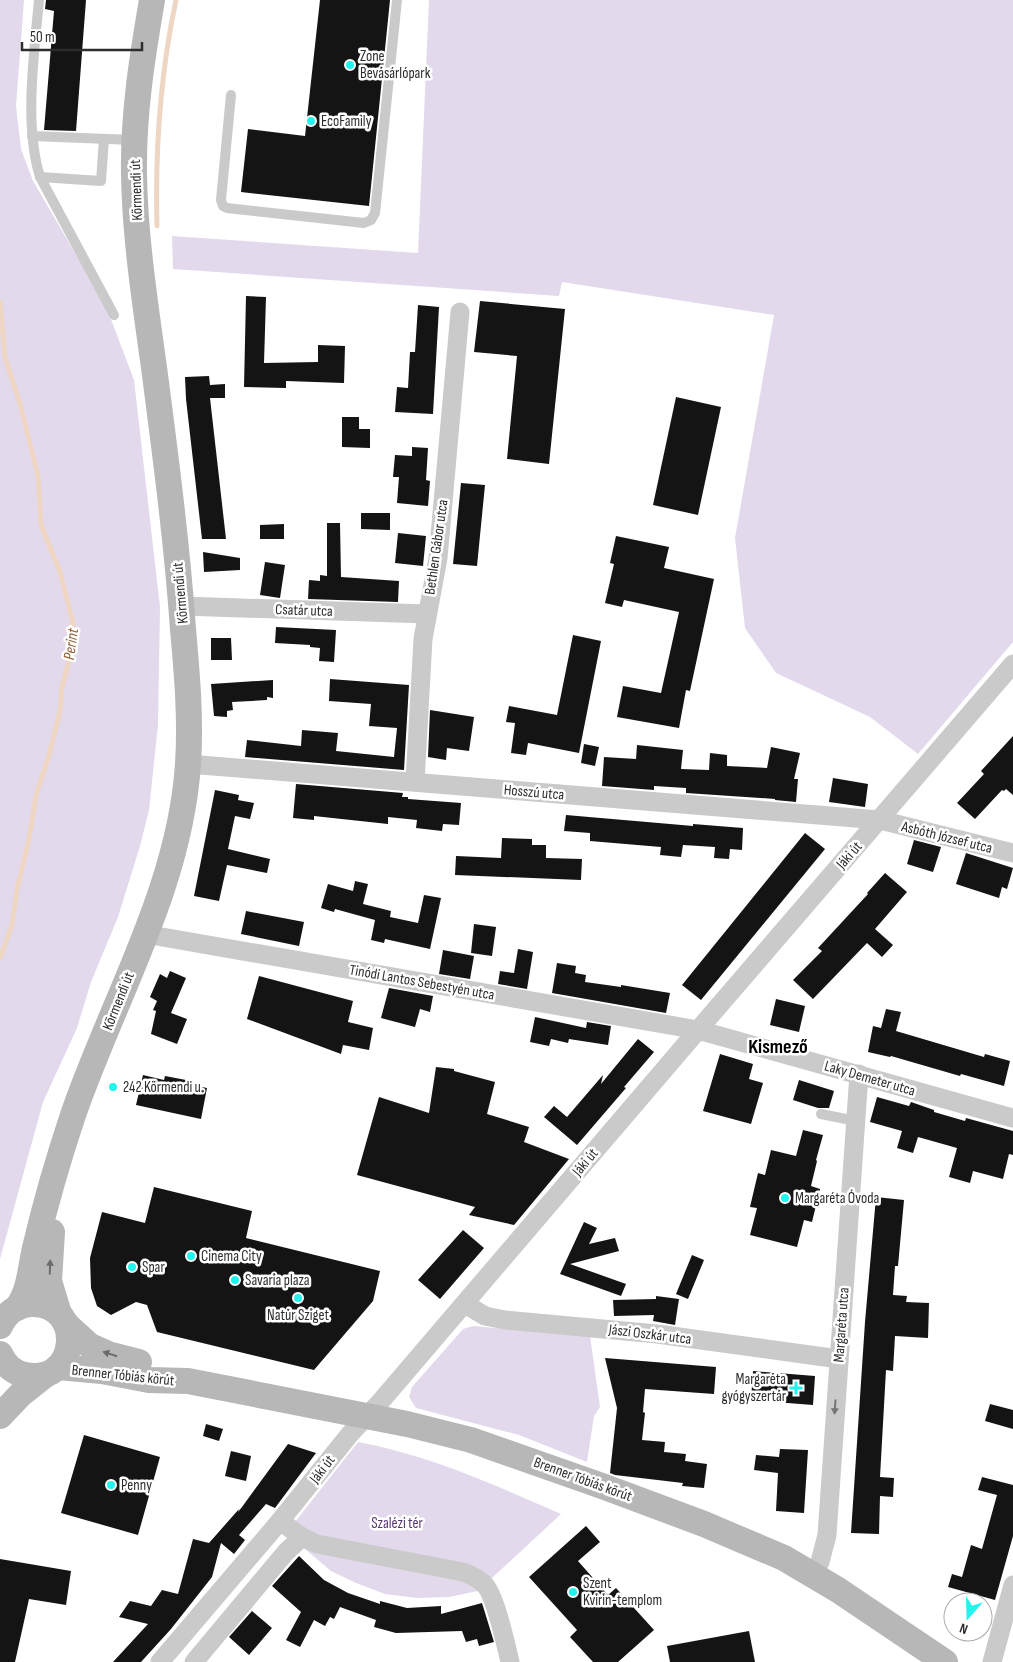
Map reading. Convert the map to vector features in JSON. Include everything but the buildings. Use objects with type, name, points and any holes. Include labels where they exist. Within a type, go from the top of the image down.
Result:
[{"type":"street","name":"Körmendi út","points":[[5,1318],[22,1300],[29,1282],[34,1250],[46,1203],[79,1099],[166,878],[176,844],[188,764],[189,718],[182,606],[172,506],[139,251],[134,192],[134,140],[140,75],[152,0]]},
{"type":"street","name":"Bethlen Gábor utca","points":[[415,782],[423,639],[438,558],[460,312]]},
{"type":"street","name":"Csatár utca","points":[[182,606],[427,614]]},
{"type":"street","name":"Jáki út","points":[[160,1662],[280,1521],[350,1434],[465,1304],[1013,664]]},
{"type":"street","name":"Hosszú utca","points":[[188,764],[880,820]]},
{"type":"street","name":"Asbóth József utca","points":[[880,820],[1013,853]]},
{"type":"street","name":"Tinódi Lantos Sebestyén utca","points":[[145,934],[698,1030]]},
{"type":"street","name":"Laky Demeter utca","points":[[698,1030],[1013,1118]]},
{"type":"street","name":"Margaréta utca","points":[[813,1574],[820,1562],[827,1535],[859,1074]]},
{"type":"street","name":"Körmendi út","points":[[52,1371],[62,1363],[69,1350],[70,1336],[49,1281],[50,1246],[58,1167]]},
{"type":"street","points":[[5,1318],[31,1304],[44,1305],[63,1320]]},
{"type":"street","name":"Jászi Oszkár utca","points":[[465,1304],[485,1316],[505,1320],[657,1334],[839,1359]]},
{"type":"street","name":"Brenner Tóbiás körút","points":[[63,1320],[90,1346],[108,1354],[146,1363],[188,1381]]},
{"type":"street","name":"Brenner Tóbiás körút","points":[[1,1362],[22,1375],[31,1376],[52,1371],[102,1371],[149,1380],[188,1381],[366,1416],[471,1440],[545,1465],[712,1527],[784,1558],[813,1574],[945,1662]]},
{"type":"street","points":[[0,1416],[21,1394],[52,1371]]},
{"type":"street","points":[[280,1521],[302,1538],[317,1544],[463,1572],[474,1577],[486,1585],[496,1612],[510,1662]]},
{"type":"street","points":[[194,1662],[286,1552],[302,1538]]},
{"type":"street","points":[[992,1662],[1013,1585]]},
{"type":"lane","points":[[39,0],[34,58],[33,150],[40,177],[114,315]]},
{"type":"lane","points":[[231,95],[221,200],[223,206],[227,208],[364,223],[371,220],[375,213],[397,0]]},
{"type":"lane","points":[[32,136],[134,140]]},
{"type":"lane","points":[[40,177],[101,181],[104,139]]},
{"type":"lane","points":[[821,1114],[856,1121]]},
{"type":"green space","points":[[0,0],[24,0],[16,106],[21,149],[33,181],[106,306],[134,380],[160,607],[158,725],[149,810],[118,917],[91,982],[77,1028],[43,1102],[0,1259]]},
{"type":"green space","points":[[429,0],[1013,0],[1013,642],[918,754],[870,717],[776,673],[745,628],[735,538],[774,315],[562,282],[559,296],[173,269],[172,236],[418,253]]},
{"type":"green space","points":[[473,1326],[590,1336],[600,1407],[594,1416],[587,1462],[519,1435],[416,1408],[409,1397],[412,1387],[463,1329]]},
{"type":"green space","name":"Szalézi tér","points":[[358,1442],[436,1463],[561,1514],[478,1591],[449,1597],[417,1598],[385,1594],[331,1571],[287,1532]]},
{"type":"waterway","points":[[157,226],[157,169],[162,84],[176,0]]},
{"type":"waterway","name":"Perint","points":[[0,302],[5,357],[20,404],[38,476],[41,525],[60,572],[73,623],[70,656],[62,687],[60,711],[49,755],[36,795],[29,839],[17,889],[12,925],[0,958]]},
{"type":"place","name":"Zone Bevásárlópark","points":[[350,65]]},
{"type":"place","name":"EcoFamily","points":[[311,121]]},
{"type":"place","name":"242 Körmendi u.","points":[[113,1087]]},
{"type":"place","name":"Margaréta Óvoda","points":[[785,1198]]},
{"type":"place","name":"Cinema City","points":[[191,1256]]},
{"type":"place","name":"Spar","points":[[132,1267]]},
{"type":"place","name":"Savaria plaza","points":[[235,1280]]},
{"type":"place","name":"Natúr Sziget","points":[[298,1298]]},
{"type":"place","name":"Margaréta gyógyszertár","points":[[796,1388]]},
{"type":"place","name":"Penny","points":[[111,1485]]},
{"type":"place","name":"Szent Kvirin-templom","points":[[573,1592]]},
{"type":"district","name":"Kismező","points":[[778,1046]]}]
